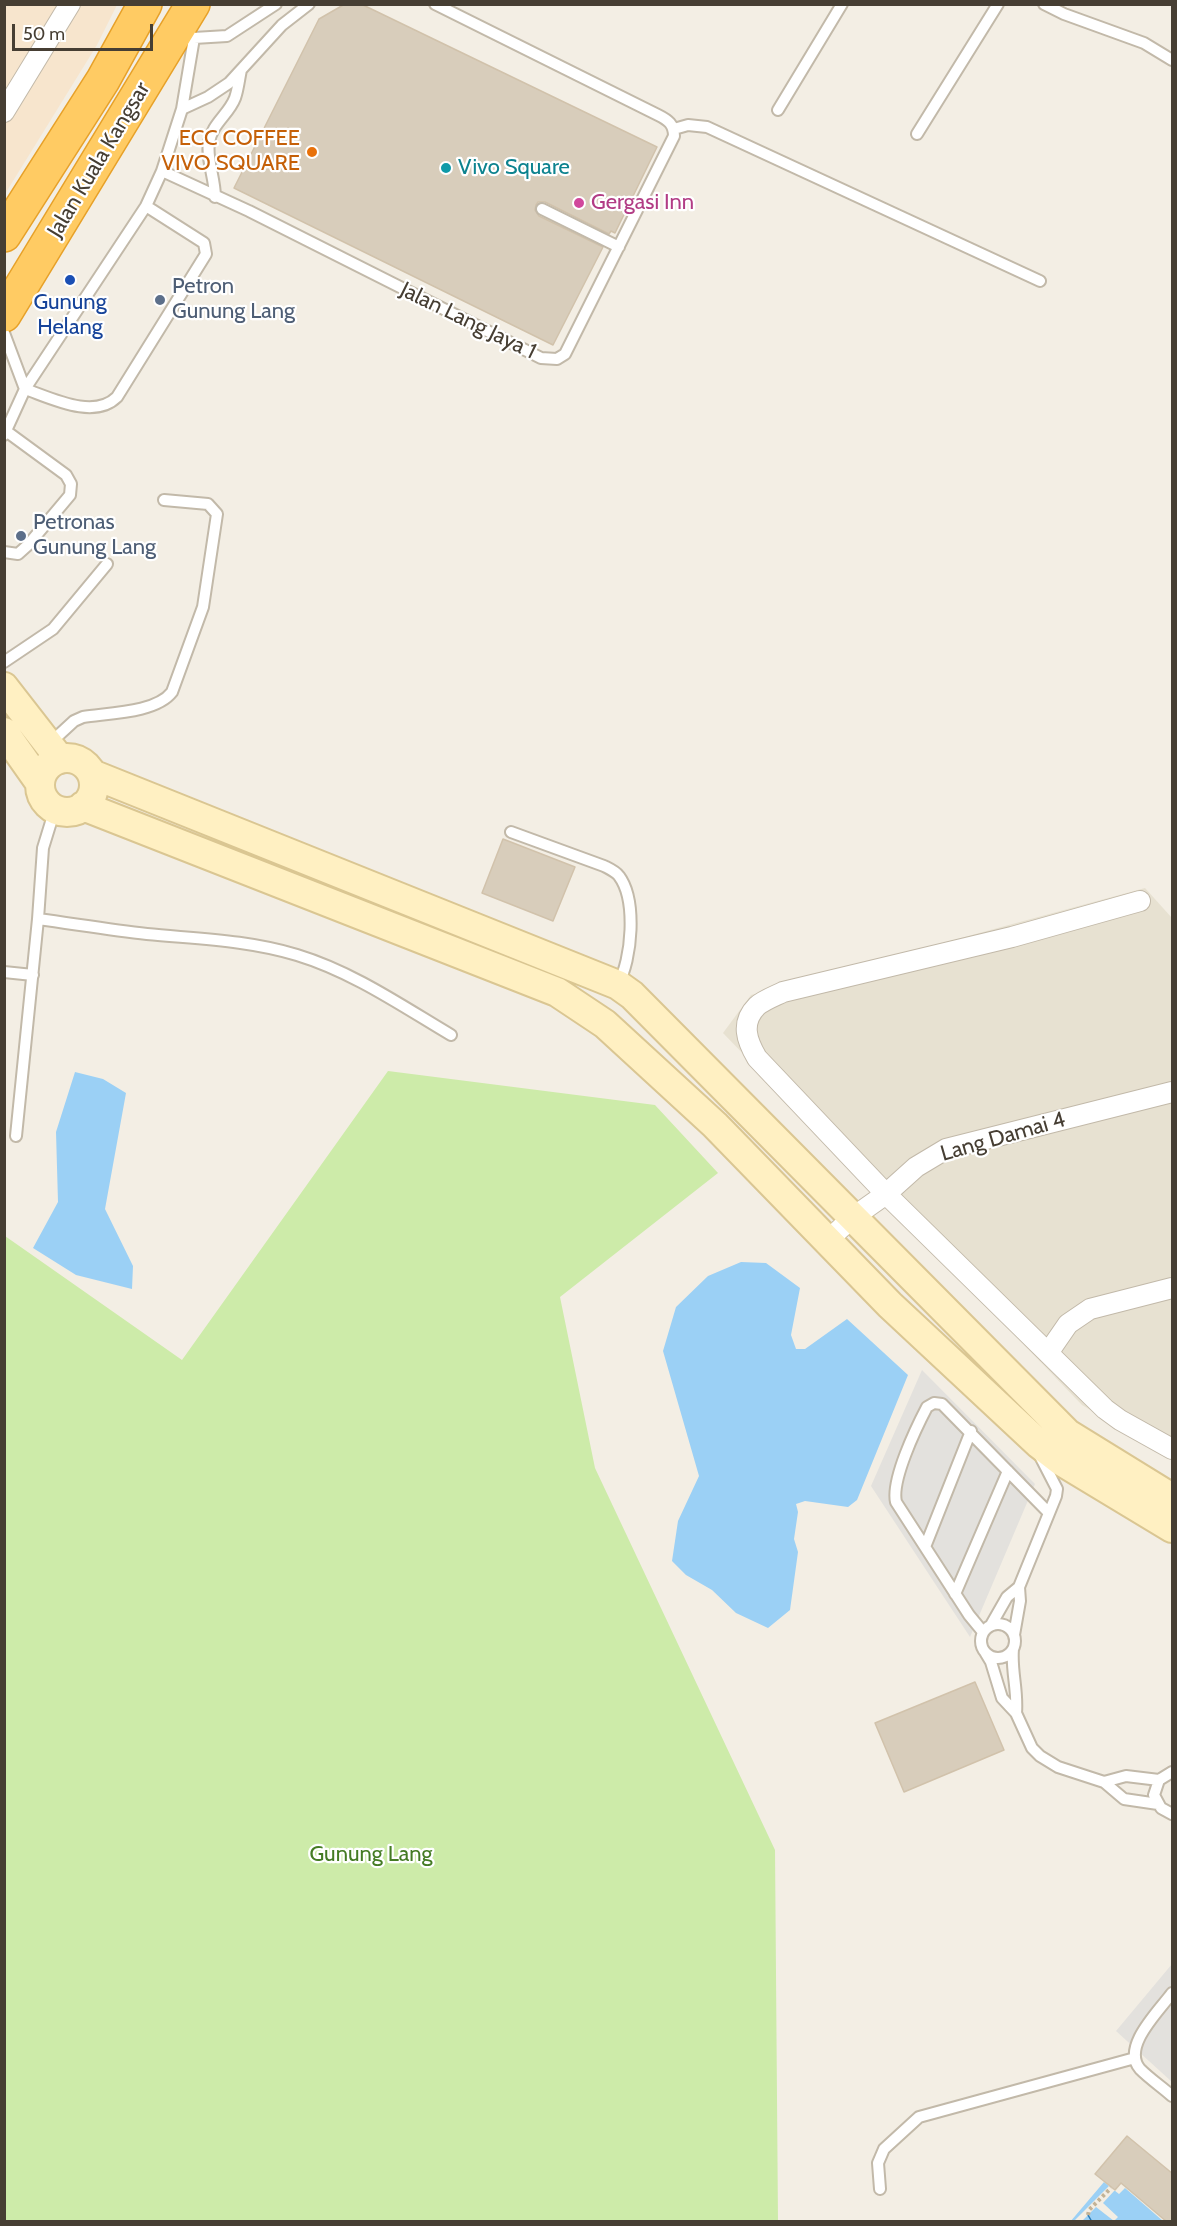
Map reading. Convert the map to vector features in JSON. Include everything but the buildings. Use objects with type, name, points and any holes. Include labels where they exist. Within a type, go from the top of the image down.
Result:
[{"type":"highway","name":"Jalan Kuala Kangsar","points":[[4,235],[103,80],[145,4]]},
{"type":"highway","points":[[103,80],[144,28],[158,22],[189,23]]},
{"type":"highway","name":"Jalan Kuala Kangsar","points":[[4,315],[189,23]]},
{"type":"street","points":[[4,112],[70,4]]},
{"type":"street","points":[[4,687],[54,752],[88,768],[92,774],[93,792],[89,800],[83,806],[70,812],[55,809],[43,799],[40,783],[4,732]]},
{"type":"street","points":[[40,783],[54,752]]},
{"type":"street","points":[[92,774],[618,985],[632,995],[1068,1434],[1173,1498]]},
{"type":"street","points":[[83,806],[557,992],[605,1024],[715,1125],[899,1313],[1040,1444],[1060,1461],[1173,1528]]},
{"type":"street","points":[[1140,900],[1012,937],[783,992],[757,1006],[746,1025],[748,1042],[758,1058],[886,1194],[1105,1409],[1120,1420],[1173,1449]]},
{"type":"street","name":"Lang Damai 4","points":[[828,1240],[916,1167],[946,1149],[1173,1092]]},
{"type":"street","points":[[1048,1353],[1068,1324],[1090,1309],[1173,1288]]},
{"type":"lane","points":[[4,552],[18,554],[70,495],[71,484],[66,475],[5,433],[25,389],[146,206],[162,171],[182,109],[189,23],[227,36],[276,4]]},
{"type":"lane","points":[[182,109],[229,83],[282,25],[309,4]]},
{"type":"lane","points":[[435,4],[658,115],[667,120],[674,129],[688,125],[707,127],[1040,281]]},
{"type":"lane","points":[[778,110],[842,4]]},
{"type":"lane","points":[[917,134],[998,4]]},
{"type":"lane","points":[[1044,4],[1064,14],[1144,43],[1173,60]]},
{"type":"lane","points":[[215,197],[215,183],[209,163],[209,141],[216,126],[235,99],[241,70]]},
{"type":"lane","name":"Jalan Lang Jaya 1","points":[[162,171],[249,211],[540,358],[549,360],[557,359],[569,348],[674,136],[674,129]]},
{"type":"lane","points":[[25,389],[84,407],[100,407],[117,397],[207,254],[204,243],[146,206]]},
{"type":"lane","points":[[542,209],[619,246]]},
{"type":"lane","points":[[4,333],[25,389]]},
{"type":"lane","points":[[54,752],[74,721],[82,717],[154,706],[172,692],[203,607],[217,514],[208,504],[164,500]]},
{"type":"lane","points":[[4,662],[53,629],[107,564]]},
{"type":"lane","points":[[16,1136],[44,848],[55,809]]},
{"type":"lane","points":[[511,832],[604,866],[615,871],[620,878],[627,892],[630,923],[629,954],[618,985]]},
{"type":"lane","points":[[38,919],[145,934],[240,942],[296,955],[328,966],[366,984],[451,1035]]},
{"type":"lane","points":[[4,972],[33,975]]},
{"type":"lane","points":[[987,1629],[955,1594],[896,1502],[895,1490],[898,1475],[926,1410],[932,1404],[942,1404],[1049,1513]]},
{"type":"lane","points":[[925,1547],[971,1431]]},
{"type":"lane","points":[[1016,1713],[1018,1695],[1012,1649],[1020,1601],[1019,1587],[1057,1489],[1039,1453],[1040,1444]]},
{"type":"lane","points":[[955,1594],[1008,1471]]},
{"type":"lane","points":[[1019,1587],[1007,1597],[981,1643],[991,1662],[1002,1698],[1016,1713],[1032,1748],[1040,1756],[1059,1767],[1104,1782],[1124,1799],[1158,1804]]},
{"type":"lane","points":[[987,1629],[998,1624],[1005,1625],[1014,1635]]},
{"type":"lane","points":[[985,1652],[998,1658],[1005,1656],[1012,1649]]},
{"type":"lane","points":[[1104,1782],[1126,1776],[1158,1780],[1173,1772]]},
{"type":"lane","points":[[1158,1780],[1154,1790],[1158,1804],[1165,1811],[1173,1814]]},
{"type":"lane","points":[[1173,1993],[1138,2039],[1135,2047],[1135,2058],[1140,2068],[1173,2096]]},
{"type":"lane","points":[[880,2189],[878,2163],[884,2149],[919,2117],[1135,2058]]},
{"type":"path","points":[[1088,2215],[1089,2210],[1111,2188]]},
{"type":"shaded area","points":[[5,5],[117,5],[97,45],[5,194]]},
{"type":"shaded area","points":[[1145,888],[1172,918],[1172,1458],[1082,1405],[723,1033],[751,995]]},
{"type":"shaded area","points":[[922,1370],[1035,1484],[970,1637],[871,1486]]},
{"type":"shaded area","points":[[1172,1964],[1172,2082],[1116,2031]]},
{"type":"green space","name":"Gunung Lang","points":[[388,1071],[655,1105],[718,1173],[560,1297],[595,1468],[775,1850],[778,2221],[5,2221],[5,1236],[182,1360]]},
{"type":"water","points":[[75,1072],[103,1079],[126,1093],[105,1209],[133,1266],[132,1289],[76,1275],[33,1248],[58,1202],[56,1132]]},
{"type":"water","points":[[741,1262],[766,1263],[800,1288],[791,1335],[796,1349],[805,1349],[847,1319],[908,1375],[857,1500],[848,1507],[805,1501],[796,1504],[798,1512],[794,1539],[798,1552],[790,1610],[768,1628],[736,1613],[712,1590],[686,1575],[672,1561],[678,1521],[699,1476],[663,1351],[676,1307],[708,1276]]},
{"type":"water","points":[[1104,2182],[1119,2194],[1125,2188],[1163,2221],[1070,2222]]},
{"type":"pier","points":[[1109,2186],[1115,2190],[1103,2203],[1118,2217],[1114,2221],[1096,2207],[1082,2221],[1074,2221]]},
{"type":"ferry route","points":[[1088,2215],[1092,2222]]},
{"type":"place","name":"ECC COFFEE VIVO SQUARE","points":[[312,152]]},
{"type":"place","name":"Vivo Square","points":[[446,168]]},
{"type":"place","name":"Gergasi Inn","points":[[579,203]]},
{"type":"place","name":"Gunung Helang","points":[[70,280]]},
{"type":"place","name":"Petron Gunung Lang","points":[[160,300]]},
{"type":"place","name":"Petronas Gunung Lang","points":[[21,536]]}]
